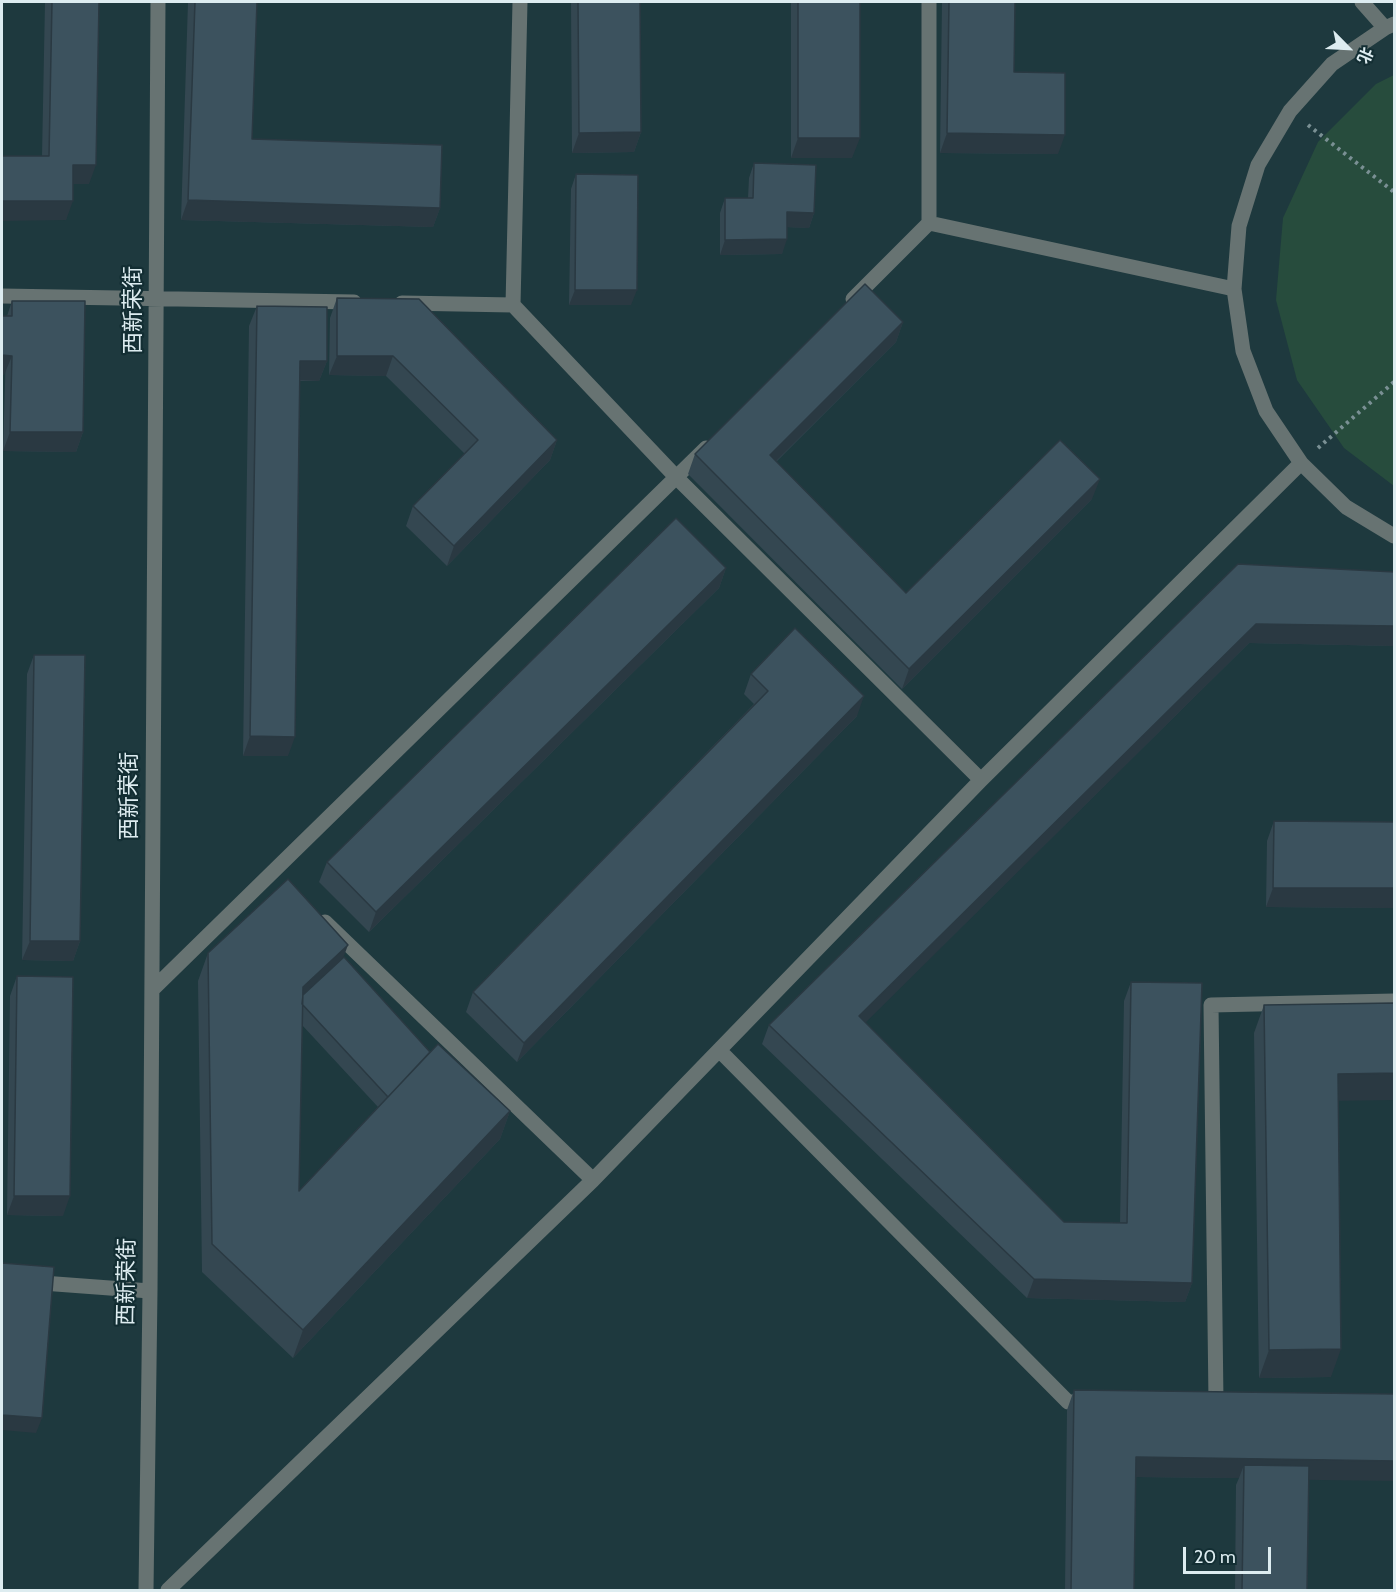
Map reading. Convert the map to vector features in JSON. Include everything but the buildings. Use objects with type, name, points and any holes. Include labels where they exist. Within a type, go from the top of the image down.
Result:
[{"type":"street","name":"西新荣街","points":[[146,1590],[158,2]]},
{"type":"street","points":[[520,2],[513,305],[677,478],[981,780]]},
{"type":"street","points":[[845,308],[929,223],[928,2]]},
{"type":"street","points":[[1362,2],[1390,26],[1332,64],[1290,111],[1258,165],[1239,226],[1234,289],[1243,351],[1266,411],[1301,463],[1346,507],[1395,536]]},
{"type":"street","points":[[929,223],[1234,289]]},
{"type":"street","points":[[2,296],[513,305]]},
{"type":"street","points":[[152,990],[278,876],[719,435]]},
{"type":"street","points":[[168,1590],[593,1180],[981,780],[1301,463]]},
{"type":"street","points":[[315,912],[593,1180]]},
{"type":"street","points":[[1216,1401],[1211,1005],[1395,1001]]},
{"type":"street","points":[[718,1050],[1068,1402],[1102,1402]]},
{"type":"street","points":[[2,1280],[150,1291]]},
{"type":"path","points":[[1290,111],[1395,192]]},
{"type":"path","points":[[1301,463],[1395,382]]},
{"type":"green space","points":[[1394,75],[1394,486],[1344,448],[1297,380],[1276,300],[1283,218],[1318,142],[1376,84]]}]
